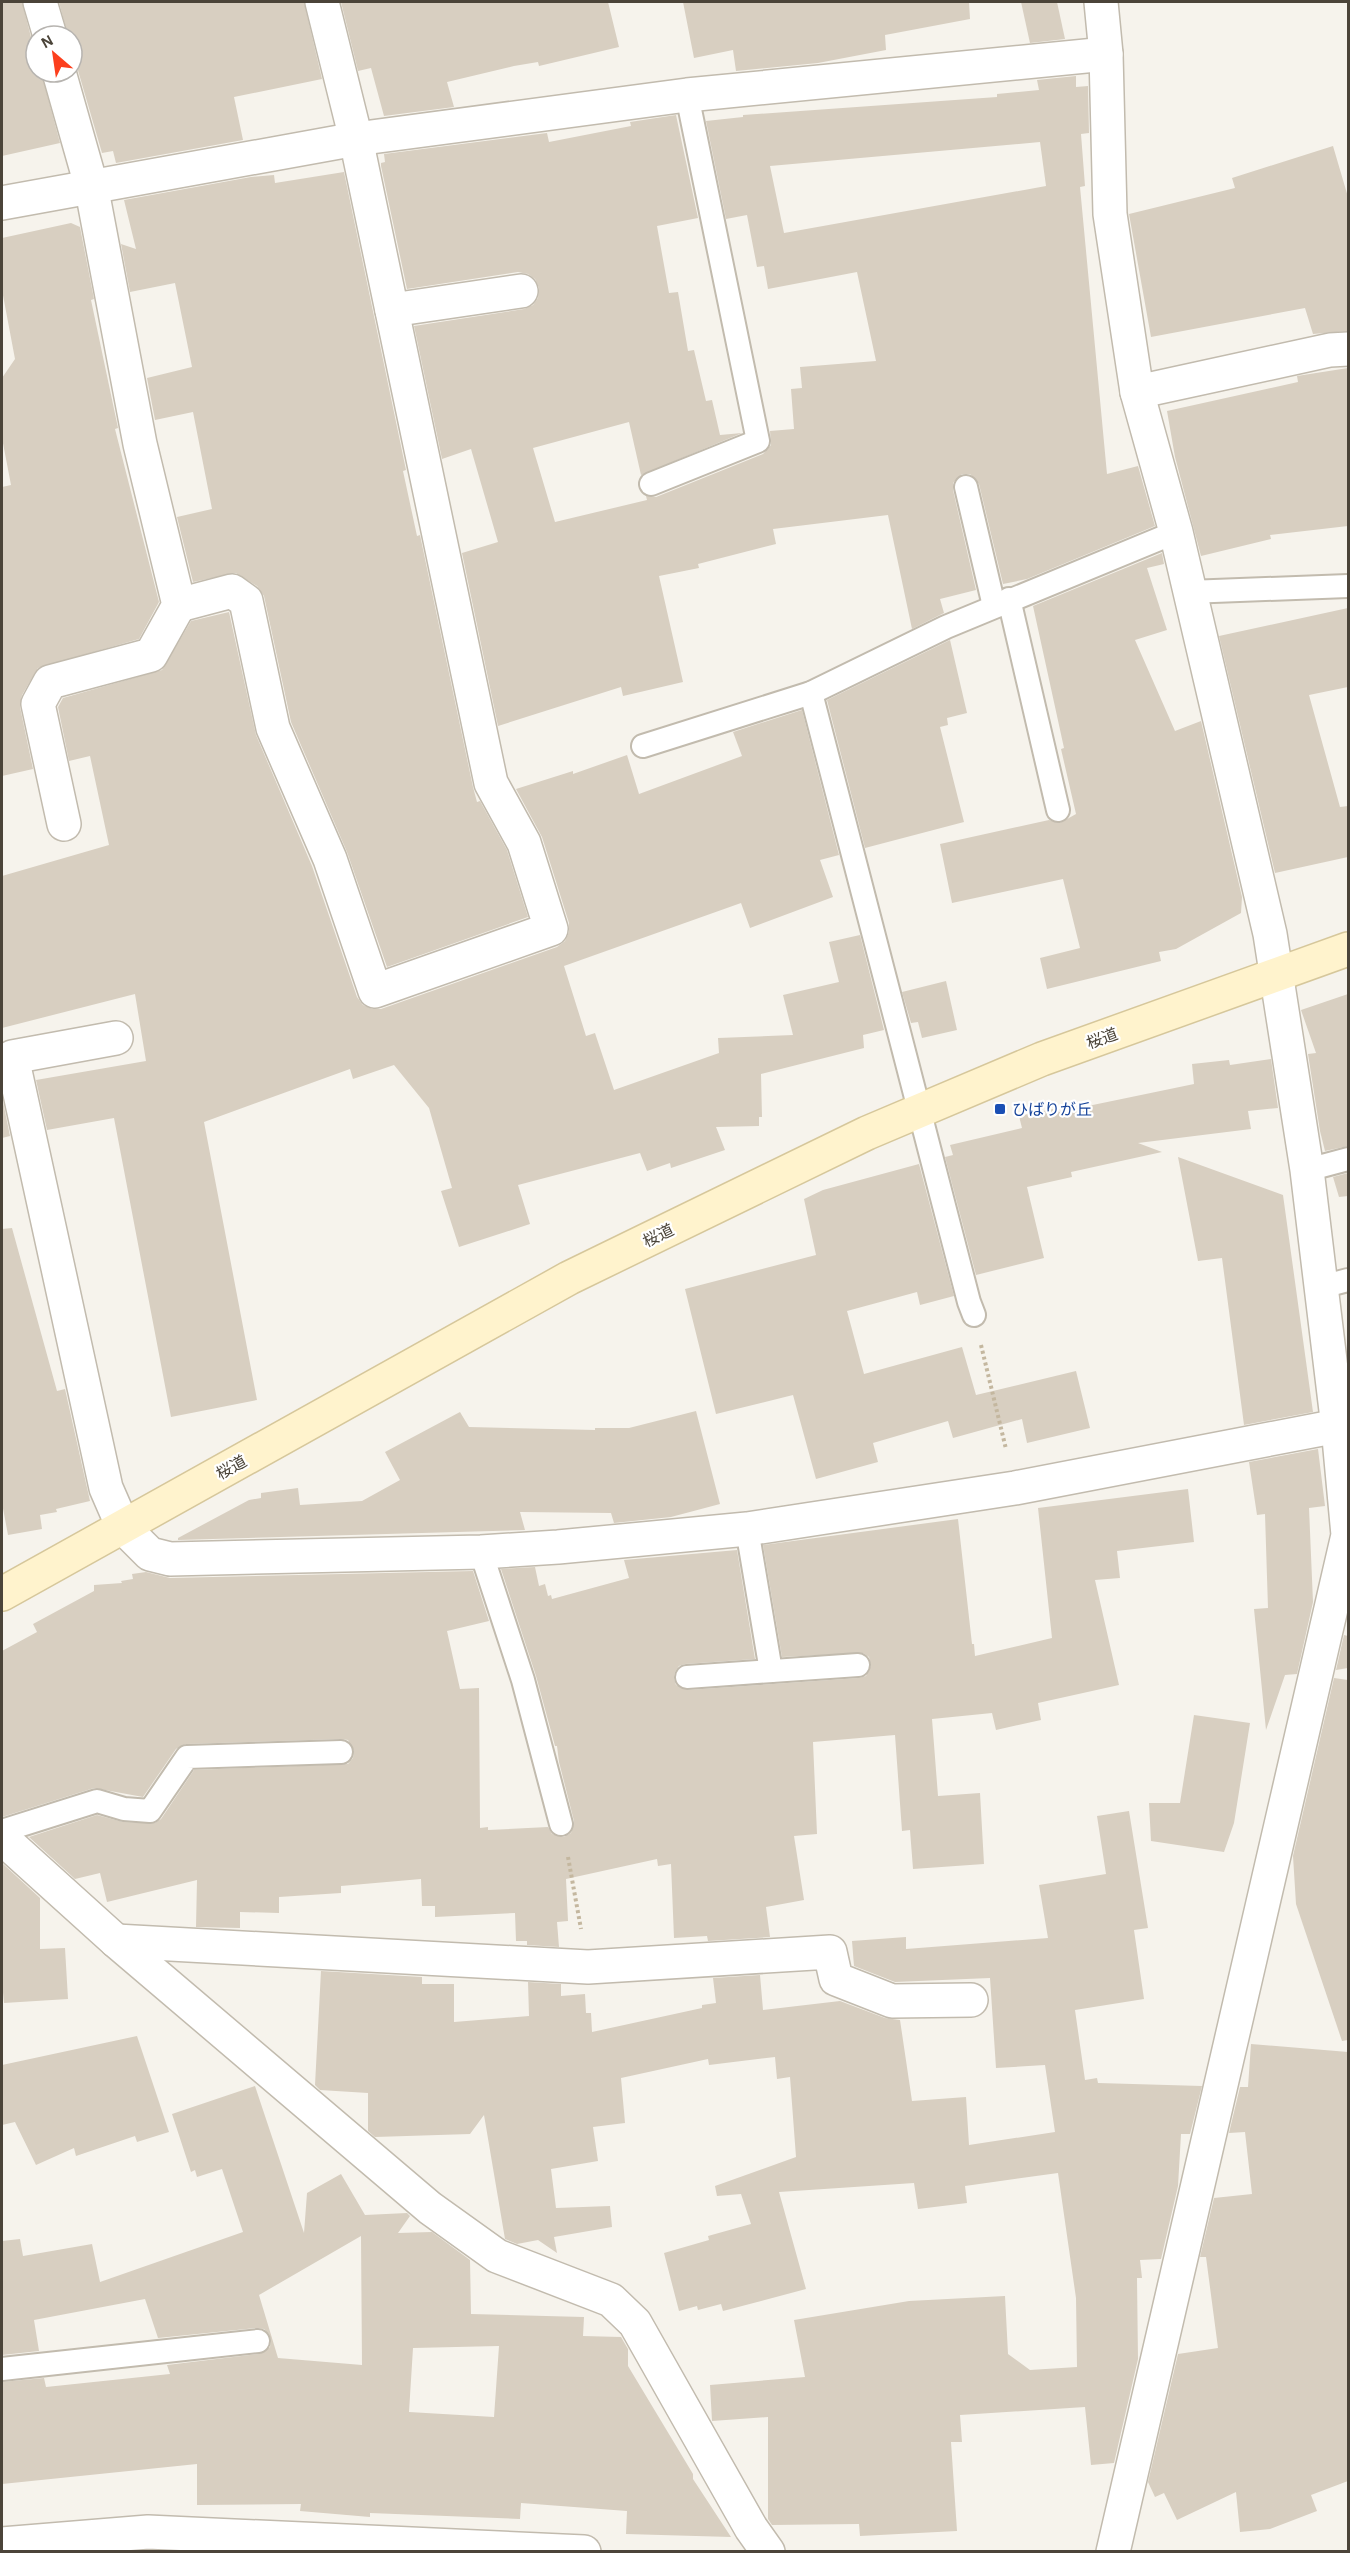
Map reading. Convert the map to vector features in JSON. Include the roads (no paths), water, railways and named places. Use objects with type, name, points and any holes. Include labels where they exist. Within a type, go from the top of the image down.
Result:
[{"type":"street","points":[[40,2],[46,24]]},
{"type":"street","points":[[179,605],[232,591],[246,602],[273,728],[330,859],[375,991],[551,929],[524,843],[491,783],[356,139],[322,2]]},
{"type":"street","points":[[1101,2],[1106,54],[1110,214],[1137,392],[1176,532],[1188,592],[1270,934],[1306,1170],[1335,1283],[1348,1535],[1113,2552]]},
{"type":"street","points":[[2,202],[356,139],[687,95],[1106,54]]},
{"type":"street","points":[[63,84],[91,185],[140,444],[179,605],[151,655],[50,682],[38,704],[64,824]]},
{"type":"street","points":[[392,310],[521,291]]},
{"type":"street","points":[[1137,392],[1330,350],[1348,349]]},
{"type":"street","name":"桜道","points":[[2,1594],[568,1278],[919,1110],[1042,1059],[1348,949]]},
{"type":"street","points":[[116,1038],[12,1057],[106,1488],[123,1527],[150,1554],[170,1559],[482,1552],[747,1529],[1015,1488],[1343,1426]]},
{"type":"street","points":[[2,1838],[116,1941],[430,2208],[497,2256],[610,2300],[635,2323],[751,2528],[768,2552]]},
{"type":"street","points":[[116,1941],[588,1967],[830,1952],[836,1980],[892,2001],[971,2000]]},
{"type":"street","points":[[2,2544],[148,2532],[464,2549],[584,2552]]},
{"type":"lane","points":[[651,484],[758,441],[687,95]]},
{"type":"lane","points":[[966,487],[1002,603],[1058,810]]},
{"type":"lane","points":[[643,746],[811,693],[1002,603],[1176,532]]},
{"type":"lane","points":[[1188,592],[1348,586]]},
{"type":"lane","points":[[811,693],[974,1315]]},
{"type":"lane","points":[[1306,1170],[1348,1159]]},
{"type":"lane","points":[[747,1529],[771,1671]]},
{"type":"lane","points":[[482,1552],[524,1680],[561,1824]]},
{"type":"lane","points":[[687,1677],[858,1665]]},
{"type":"lane","points":[[2,1831],[97,1801],[124,1809],[150,1811],[187,1757],[341,1752]]},
{"type":"lane","points":[[2,2369],[258,2341]]},
{"type":"place","name":"ひばりが丘","points":[[1000,1109]]}]
